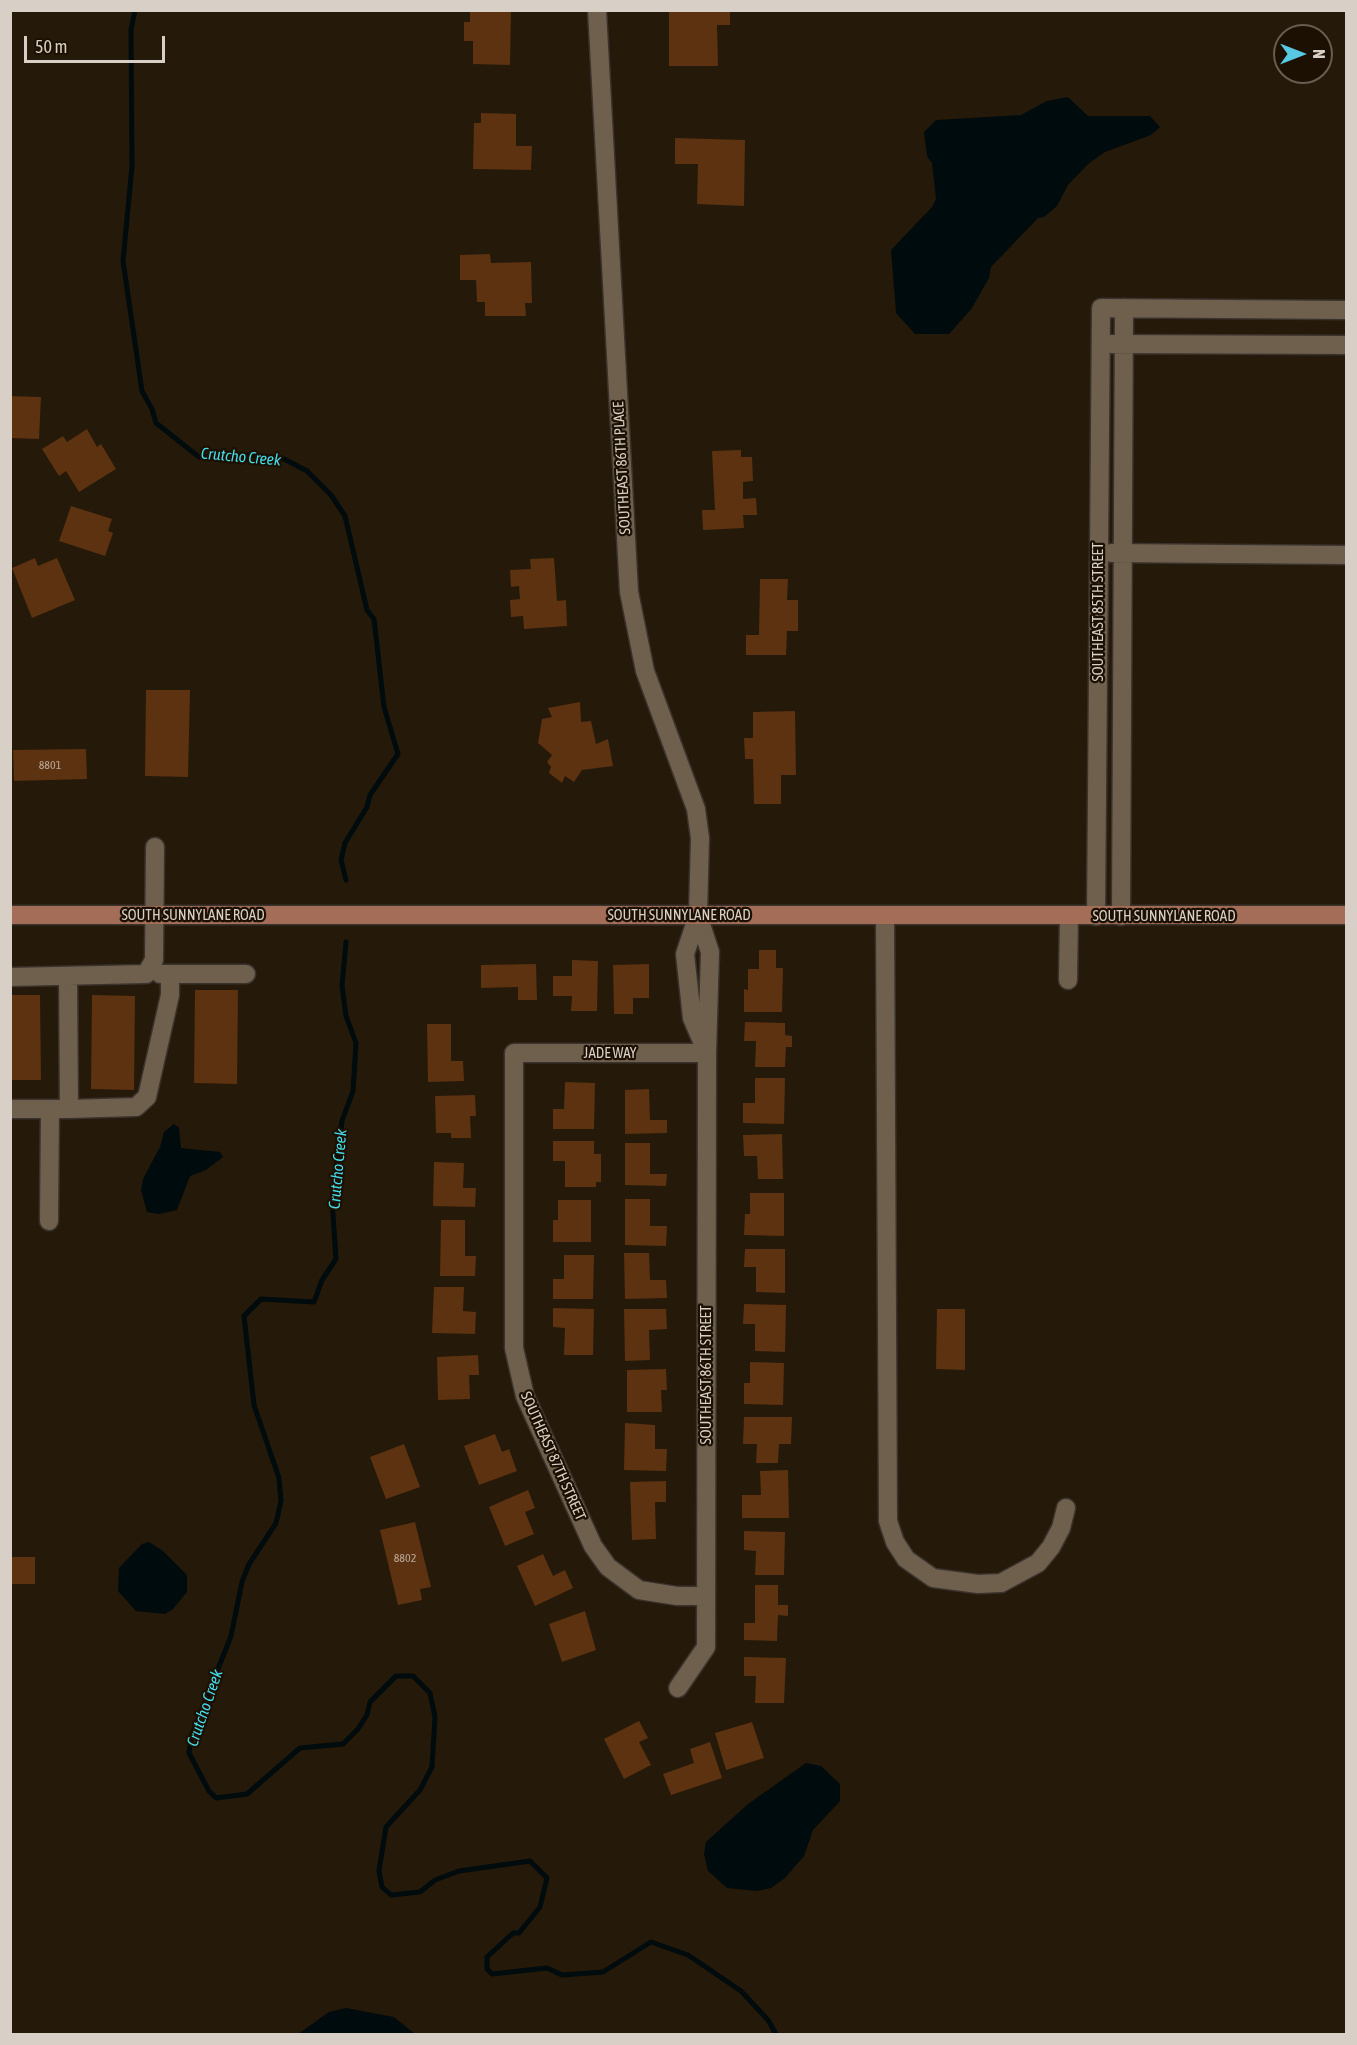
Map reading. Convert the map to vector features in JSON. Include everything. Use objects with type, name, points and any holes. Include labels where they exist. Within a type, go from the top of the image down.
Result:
[{"type":"main road","name":"SOUTH SUNNYLANE ROAD","points":[[10,915],[1347,915]]},
{"type":"street","name":"SOUTHEAST 86TH PLACE","points":[[597,10],[629,592],[645,671],[696,809],[700,838],[698,915]]},
{"type":"street","name":"SOUTHEAST 85TH STREET","points":[[1096,916],[1101,308],[1124,308],[1120,916]]},
{"type":"street","points":[[1124,308],[1347,310]]},
{"type":"street","points":[[1101,343],[1347,345]]},
{"type":"street","points":[[1098,553],[1347,555]]},
{"type":"street","points":[[1098,726],[1122,727]]},
{"type":"street","points":[[146,974],[154,960],[155,848]]},
{"type":"street","name":"SOUTHEAST 86TH STREET","points":[[678,1688],[706,1647],[706,1053],[710,952],[698,915]]},
{"type":"street","points":[[885,916],[889,1327],[886,1478],[888,1521],[894,1542],[906,1558],[933,1578],[978,1584],[1001,1583],[1038,1563],[1051,1547],[1066,1508]]},
{"type":"street","points":[[1068,980],[1069,916]]},
{"type":"street","points":[[10,1109],[136,1107],[147,1097],[170,995],[170,974]]},
{"type":"street","points":[[10,978],[246,974]]},
{"type":"street","points":[[68,976],[69,1109]]},
{"type":"street","name":"JADE WAY","points":[[514,1053],[706,1053]]},
{"type":"street","name":"SOUTHEAST 87TH STREET","points":[[514,1053],[514,1348],[525,1396],[593,1546],[608,1567],[639,1590],[677,1596],[706,1596]]},
{"type":"street","points":[[49,1221],[50,1109]]},
{"type":"shaded area","points":[[1068,97],[1088,116],[1150,116],[1160,127],[1151,135],[1105,152],[1088,164],[1068,185],[1057,206],[1044,217],[1038,218],[991,267],[989,278],[972,308],[949,334],[915,334],[896,313],[891,250],[932,207],[936,199],[932,163],[927,156],[924,132],[936,120],[1021,115],[1047,101]]},
{"type":"shaded area","points":[[174,1124],[179,1128],[181,1148],[220,1152],[223,1157],[206,1170],[190,1176],[177,1210],[159,1214],[147,1212],[141,1190],[143,1179],[160,1147],[164,1132]]},
{"type":"shaded area","points":[[149,1542],[163,1551],[187,1575],[187,1592],[173,1609],[165,1614],[136,1611],[118,1591],[119,1568],[142,1544]]},
{"type":"shaded area","points":[[806,1763],[821,1766],[840,1784],[840,1801],[813,1830],[804,1856],[785,1878],[771,1888],[757,1891],[727,1888],[708,1871],[704,1854],[706,1842],[748,1804]]},
{"type":"shaded area","points":[[346,2008],[394,2017],[415,2034],[298,2034],[329,2012]]},
{"type":"building","points":[[470,10],[511,10],[510,65],[473,64],[473,41],[464,41],[464,22],[470,22]]},
{"type":"building","points":[[669,10],[730,10],[730,25],[717,25],[718,66],[669,66]]},
{"type":"building","points":[[481,113],[516,114],[516,146],[532,146],[531,170],[473,169],[474,123],[481,123]]},
{"type":"building","points":[[675,138],[745,140],[744,206],[697,204],[698,164],[675,164]]},
{"type":"building","points":[[490,254],[491,263],[531,262],[532,303],[525,303],[526,316],[485,316],[485,302],[477,302],[476,280],[460,280],[460,255]]},
{"type":"building","points":[[10,396],[41,397],[39,439],[10,438]]},
{"type":"building","points":[[87,429],[97,447],[101,444],[116,469],[79,492],[66,471],[59,476],[42,449],[63,436],[67,442]]},
{"type":"building","points":[[741,450],[741,457],[752,457],[753,481],[743,482],[743,499],[756,498],[757,515],[743,515],[744,528],[703,530],[702,510],[715,510],[712,451]]},
{"type":"building","points":[[71,506],[112,519],[108,531],[113,533],[105,556],[59,541]]},
{"type":"building","points":[[35,558],[38,566],[57,558],[75,600],[32,618],[12,568]]},
{"type":"building","points":[[554,558],[557,601],[566,600],[567,626],[524,629],[523,616],[511,617],[510,600],[520,599],[519,586],[511,587],[510,570],[531,569],[530,559]]},
{"type":"building","points":[[760,579],[788,579],[787,600],[798,600],[798,631],[787,631],[786,655],[746,655],[746,635],[759,635]]},
{"type":"building","points":[[146,690],[190,690],[188,777],[145,776]]},
{"type":"building","points":[[580,702],[581,722],[591,721],[596,744],[608,739],[613,766],[582,770],[574,782],[565,776],[562,783],[549,773],[551,767],[547,762],[552,755],[538,743],[542,719],[552,717],[548,708]]},
{"type":"building","points":[[795,711],[796,775],[781,775],[781,804],[754,804],[753,759],[745,759],[744,738],[753,738],[753,712]]},
{"type":"building","points":[[86,749],[87,779],[14,781],[13,750]]},
{"type":"building","points":[[759,950],[776,950],[776,968],[783,968],[782,1012],[744,1012],[744,989],[748,990],[748,969],[759,969]]},
{"type":"building","points":[[572,960],[598,961],[597,1011],[571,1011],[572,996],[553,996],[553,976],[572,976]]},
{"type":"building","points":[[536,964],[537,1000],[518,1000],[518,987],[481,988],[481,965]]},
{"type":"building","points":[[649,964],[649,998],[633,998],[633,1014],[614,1014],[613,965]]},
{"type":"building","points":[[195,990],[238,990],[237,1084],[194,1083]]},
{"type":"building","points":[[10,995],[40,995],[41,1080],[10,1080]]},
{"type":"building","points":[[92,995],[135,996],[134,1090],[91,1089]]},
{"type":"building","points":[[745,1022],[785,1023],[785,1035],[792,1036],[792,1047],[786,1047],[785,1067],[755,1067],[756,1041],[744,1041]]},
{"type":"building","points":[[427,1024],[451,1024],[451,1061],[463,1061],[464,1081],[428,1082]]},
{"type":"building","points":[[755,1078],[785,1078],[784,1124],[743,1123],[743,1103],[755,1103]]},
{"type":"building","points":[[565,1082],[595,1083],[594,1129],[553,1129],[553,1109],[564,1109]]},
{"type":"building","points":[[649,1089],[650,1120],[667,1120],[667,1133],[625,1134],[625,1090]]},
{"type":"building","points":[[475,1095],[476,1116],[470,1116],[471,1138],[451,1138],[451,1133],[436,1133],[435,1096]]},
{"type":"building","points":[[782,1134],[783,1179],[758,1179],[757,1156],[744,1156],[743,1135]]},
{"type":"building","points":[[553,1141],[594,1141],[594,1154],[601,1154],[601,1182],[596,1182],[596,1187],[565,1187],[565,1161],[553,1161]]},
{"type":"building","points":[[625,1143],[650,1143],[650,1174],[667,1174],[666,1186],[625,1185]]},
{"type":"building","points":[[434,1162],[464,1163],[463,1188],[476,1188],[475,1207],[433,1206]]},
{"type":"building","points":[[750,1193],[784,1193],[784,1236],[744,1235],[745,1214],[750,1214]]},
{"type":"building","points":[[625,1199],[650,1199],[650,1226],[667,1226],[666,1246],[625,1245]]},
{"type":"building","points":[[558,1200],[591,1200],[591,1242],[553,1242],[553,1220],[558,1220]]},
{"type":"building","points":[[441,1220],[465,1220],[465,1256],[476,1256],[475,1276],[440,1276]]},
{"type":"building","points":[[745,1249],[785,1249],[785,1293],[756,1292],[756,1267],[744,1267]]},
{"type":"building","points":[[624,1253],[649,1253],[650,1280],[666,1280],[667,1298],[625,1299]]},
{"type":"building","points":[[564,1255],[594,1255],[593,1299],[553,1299],[553,1279],[564,1279]]},
{"type":"building","points":[[434,1287],[464,1287],[463,1311],[476,1312],[475,1334],[432,1333]]},
{"type":"building","points":[[744,1304],[786,1305],[785,1352],[755,1351],[755,1324],[743,1324]]},
{"type":"building","points":[[553,1308],[594,1309],[593,1355],[564,1355],[565,1328],[553,1327]]},
{"type":"building","points":[[624,1309],[666,1309],[667,1329],[649,1330],[650,1360],[625,1361]]},
{"type":"building","points":[[937,1309],[965,1309],[965,1370],[936,1369]]},
{"type":"building","points":[[478,1355],[479,1375],[469,1375],[470,1399],[438,1400],[437,1357]]},
{"type":"building","points":[[750,1362],[784,1363],[783,1405],[744,1404],[744,1383],[750,1383]]},
{"type":"building","points":[[666,1369],[667,1390],[661,1390],[662,1412],[627,1412],[627,1370]]},
{"type":"building","points":[[744,1417],[792,1417],[791,1444],[779,1444],[778,1463],[756,1463],[757,1444],[743,1444]]},
{"type":"building","points":[[625,1423],[655,1425],[655,1449],[667,1449],[666,1471],[624,1470]]},
{"type":"building","points":[[495,1434],[502,1452],[509,1449],[517,1471],[479,1485],[464,1446]]},
{"type":"building","points":[[404,1444],[420,1487],[386,1499],[370,1457]]},
{"type":"building","points":[[788,1470],[789,1518],[742,1518],[742,1495],[761,1495],[760,1471]]},
{"type":"building","points":[[666,1481],[666,1502],[655,1502],[656,1539],[632,1540],[630,1482]]},
{"type":"building","points":[[528,1490],[535,1508],[525,1512],[534,1534],[505,1546],[489,1507]]},
{"type":"building","points":[[415,1522],[431,1587],[420,1589],[422,1600],[398,1605],[380,1530]]},
{"type":"building","points":[[744,1531],[785,1532],[784,1575],[755,1575],[756,1551],[744,1550]]},
{"type":"building","points":[[543,1554],[553,1576],[565,1570],[573,1588],[535,1606],[517,1566]]},
{"type":"building","points":[[10,1557],[35,1557],[35,1584],[10,1584]]},
{"type":"building","points":[[755,1585],[778,1585],[778,1605],[788,1605],[788,1616],[778,1615],[777,1641],[744,1640],[744,1623],[755,1623]]},
{"type":"building","points":[[585,1611],[596,1650],[562,1662],[549,1624]]},
{"type":"building","points":[[744,1657],[786,1658],[784,1703],[755,1703],[756,1676],[744,1676]]},
{"type":"building","points":[[639,1721],[648,1738],[639,1742],[651,1765],[624,1779],[604,1739]]},
{"type":"building","points":[[752,1722],[764,1758],[726,1770],[715,1733]]},
{"type":"building","points":[[710,1742],[722,1778],[671,1795],[663,1774],[694,1763],[690,1749]]},
{"type":"waterway","name":"Crutcho Creek","points":[[135,10],[131,30],[132,166],[123,261],[142,391],[152,409],[156,423],[199,457],[255,455],[284,459],[307,471],[331,495],[345,516],[367,610],[374,619],[384,707],[398,754],[370,795],[367,807],[345,843],[341,860],[346,880]]},
{"type":"waterway","name":"Crutcho Creek","points":[[346,942],[342,986],[346,1016],[356,1043],[353,1091],[342,1121],[332,1200],[336,1259],[322,1280],[314,1302],[261,1299],[244,1316],[254,1405],[279,1478],[281,1501],[276,1523],[249,1564],[242,1582],[231,1636],[191,1737],[189,1753],[209,1791],[216,1798],[247,1794],[300,1748],[343,1744],[358,1729],[367,1715],[370,1702],[396,1676],[413,1676],[430,1693],[435,1717],[432,1767],[420,1790],[386,1827],[379,1871],[382,1887],[391,1895],[420,1892],[435,1880],[459,1871],[530,1861],[547,1878],[540,1907],[519,1933],[513,1933],[487,1957],[487,1969],[492,1974],[547,1968],[562,1975],[603,1972],[651,1942],[688,1955],[741,1991],[768,2020],[776,2034]]}]
